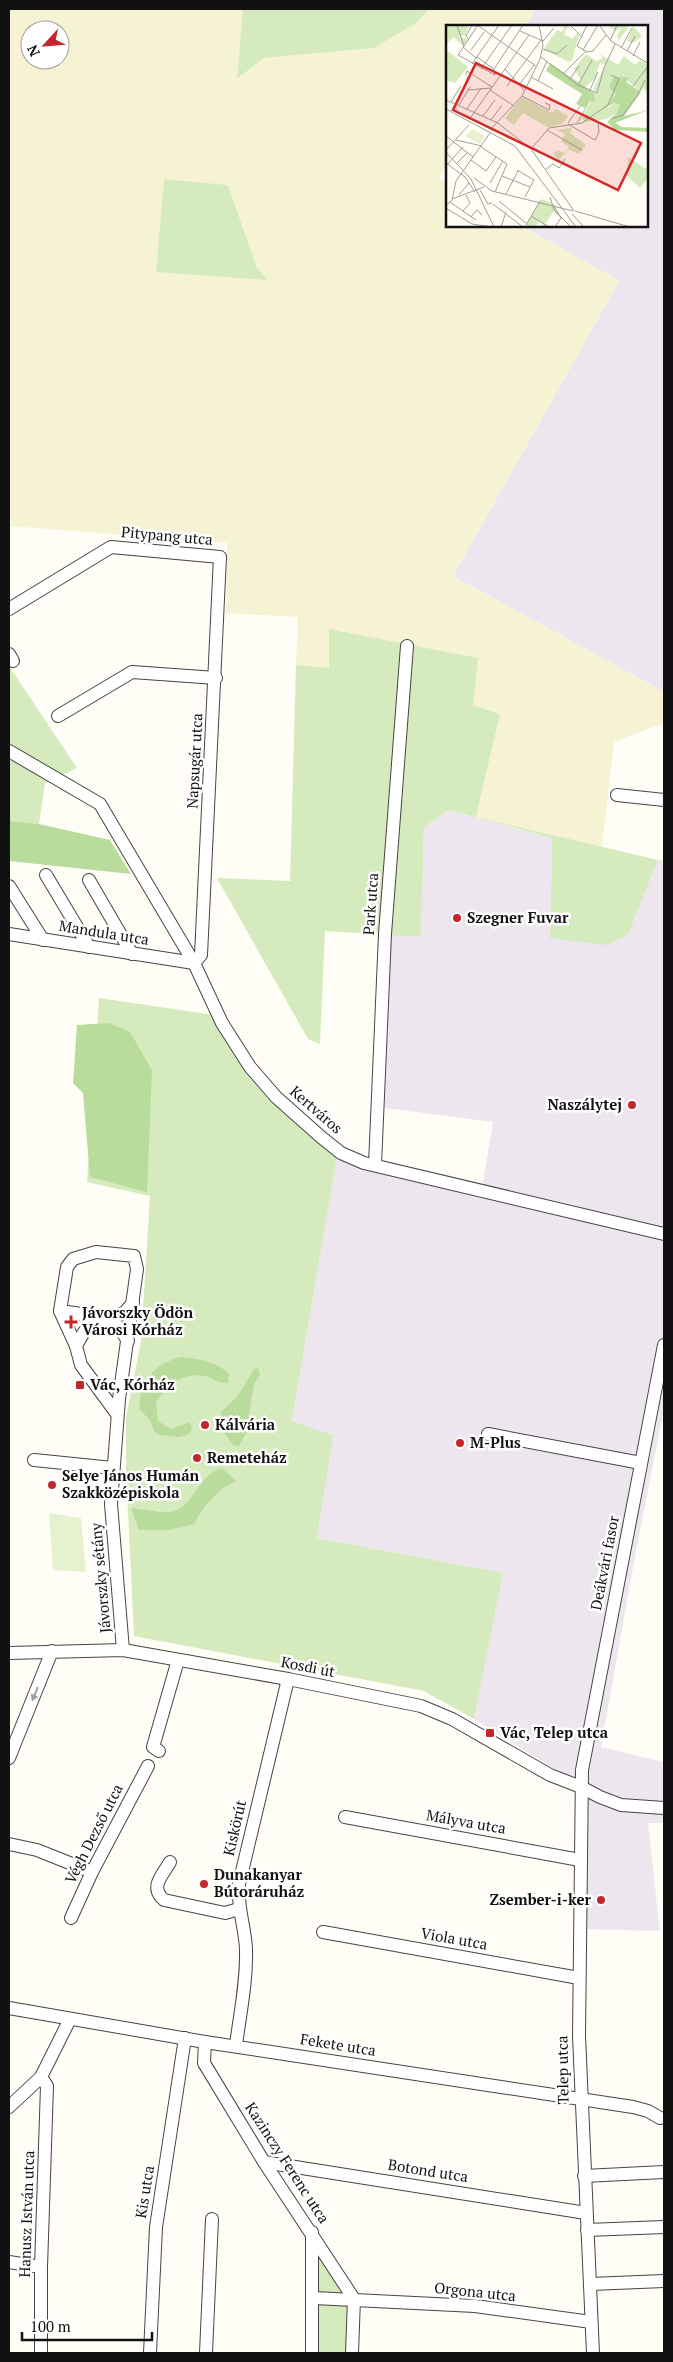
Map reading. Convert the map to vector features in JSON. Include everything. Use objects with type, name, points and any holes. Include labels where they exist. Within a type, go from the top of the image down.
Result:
[{"type":"street","name":"Pitypang utca","points":[[9,609],[111,547],[220,557]]},
{"type":"street","name":"Napsugár utca","points":[[194,964],[201,955],[216,678],[220,557]]},
{"type":"street","name":"Park utca","points":[[375,1165],[385,934],[407,646]]},
{"type":"street","points":[[58,716],[132,672],[216,678]]},
{"type":"street","name":"Kertváros","points":[[9,751],[100,804],[194,964],[230,1037],[250,1067],[276,1097],[341,1153],[375,1165],[664,1234]]},
{"type":"street","points":[[617,795],[664,800]]},
{"type":"street","points":[[46,875],[89,947]]},
{"type":"street","points":[[89,880],[132,954]]},
{"type":"street","points":[[9,886],[42,940]]},
{"type":"street","name":"Mandula utca","points":[[9,934],[194,964]]},
{"type":"street","points":[[76,1346],[86,1326],[108,1320],[125,1312],[133,1303],[137,1269],[134,1256],[96,1252],[73,1259],[67,1267],[60,1311],[76,1346],[81,1365],[117,1414]]},
{"type":"street","name":"Jávorszky sétány","points":[[123,1650],[111,1520],[117,1414],[133,1303]]},
{"type":"street","points":[[60,1311],[96,1316],[108,1320],[118,1327],[128,1341]]},
{"type":"street","name":"Deákvári fasor","points":[[581,1787],[585,1752],[664,1345]]},
{"type":"street","points":[[488,1434],[641,1463]]},
{"type":"street","points":[[34,1460],[113,1468]]},
{"type":"street","name":"Kosdi út","points":[[9,1653],[123,1650],[288,1679],[421,1706],[452,1719],[550,1775],[581,1787],[600,1797],[620,1805],[664,1808]]},
{"type":"street","points":[[9,1758],[13,1736],[52,1651]]},
{"type":"street","points":[[159,1751],[153,1747],[178,1660]]},
{"type":"street","name":"Kiskörút","points":[[236,2045],[246,1962],[245,1939],[237,1901],[243,1862],[288,1679]]},
{"type":"street","name":"Végh Dezső utca","points":[[71,1918],[92,1872],[148,1766]]},
{"type":"street","name":"Telep utca","points":[[581,1787],[580,2100],[593,2353]]},
{"type":"street","name":"Mályva utca","points":[[346,1817],[580,1860]]},
{"type":"street","points":[[9,1844],[37,1850],[92,1872]]},
{"type":"street","points":[[170,1862],[156,1886],[158,1894],[164,1900],[225,1913],[239,1909]]},
{"type":"street","name":"Viola utca","points":[[323,1932],[579,1978]]},
{"type":"street","name":"Fekete utca","points":[[9,2008],[205,2042],[236,2045],[633,2107],[648,2111],[660,2118]]},
{"type":"street","points":[[9,2107],[41,2077],[70,2019]]},
{"type":"street","name":"Kis utca","points":[[150,2353],[156,2227],[185,2038]]},
{"type":"street","name":"Kazinczy Ferenc utca","points":[[205,2042],[204,2063],[264,2162],[312,2232],[354,2299]]},
{"type":"street","name":"Hanusz István utca","points":[[41,2077],[47,2086],[41,2267],[41,2353]]},
{"type":"street","name":"Botond utca","points":[[264,2162],[586,2212]]},
{"type":"street","points":[[584,2176],[664,2172]]},
{"type":"street","points":[[206,2353],[212,2219]]},
{"type":"street","points":[[587,2230],[664,2227]]},
{"type":"street","points":[[312,2232],[314,2298],[312,2353]]},
{"type":"street","points":[[9,2262],[41,2267]]},
{"type":"street","points":[[590,2284],[664,2281]]},
{"type":"street","name":"Orgona utca","points":[[314,2298],[474,2306],[591,2322]]},
{"type":"street","points":[[352,2353],[354,2299]]},
{"type":"shaded area","points":[[9,9],[243,9],[238,79],[264,58],[374,48],[415,24],[429,9],[536,9],[527,25],[446,25],[446,166],[439,179],[446,182],[446,228],[526,228],[619,281],[453,576],[664,692],[664,723],[614,742],[602,847],[476,817],[500,714],[473,706],[330,629],[329,669],[296,665],[298,617],[226,613],[227,543],[9,526]],"holes":[[[164,179],[228,185],[257,268],[268,280]]]},
{"type":"shaded area","points":[[536,9],[664,9],[664,692],[453,576],[619,281],[526,228],[648,228],[648,25],[527,25]]},
{"type":"shaded area","points":[[449,810],[552,838],[550,937],[628,935],[658,860],[664,860],[664,1409],[636,1551],[601,1747],[664,1762],[664,1823],[648,1823],[660,1931],[587,1929],[587,1811],[589,1808],[583,1778],[563,1774],[474,1719],[503,1573],[317,1538],[332,1435],[292,1421],[338,1151],[481,1194],[493,1122],[385,1108],[383,934],[421,937],[424,827]]},
{"type":"green space","points":[[243,9],[429,9],[415,24],[374,48],[264,58],[237,79]]},
{"type":"green space","points":[[164,179],[228,185],[257,268],[268,280],[156,272]]},
{"type":"green space","points":[[329,629],[478,658],[473,705],[500,714],[476,817],[658,860],[628,935],[607,945],[550,938],[552,838],[449,810],[424,827],[421,937],[325,931],[320,1044],[308,1039],[217,878],[290,881],[296,665],[329,668]]},
{"type":"green space","points":[[9,666],[77,768],[45,783],[39,824],[9,821]]},
{"type":"green space","points":[[9,821],[39,824],[110,840],[131,874],[9,861]]},
{"type":"green space","points":[[99,998],[214,1015],[246,1072],[265,1096],[299,1126],[338,1151],[292,1421],[333,1435],[317,1538],[503,1573],[474,1719],[424,1691],[134,1636],[126,1470],[126,1417],[141,1341],[150,1196],[87,1182]]},
{"type":"green space","points":[[109,1023],[130,1032],[152,1070],[147,1192],[90,1177],[83,1093],[73,1083],[77,1025]]},
{"type":"green space","points":[[181,1357],[201,1360],[219,1366],[229,1374],[228,1383],[200,1375],[192,1375],[178,1380],[171,1385],[156,1403],[158,1421],[171,1429],[190,1422],[192,1429],[190,1433],[180,1437],[160,1435],[154,1431],[149,1419],[139,1409],[140,1399],[146,1382],[156,1369]]},
{"type":"green space","points":[[258,1368],[260,1375],[254,1384],[246,1433],[239,1446],[233,1445],[222,1430],[221,1412],[237,1397],[254,1369]]},
{"type":"green space","points":[[222,1468],[236,1481],[229,1484],[212,1499],[194,1524],[169,1530],[139,1530],[131,1508],[165,1512],[178,1510],[191,1499],[206,1477]]},
{"type":"green space","points":[[49,1513],[81,1518],[86,1572],[53,1570]]},
{"type":"green space","points":[[312,2232],[354,2299],[352,2353],[312,2353]]},
{"type":"place","name":"Szegner Fuvar","points":[[457,918]]},
{"type":"place","name":"Naszálytej","points":[[632,1105]]},
{"type":"place","name":"Jávorszky Ödön Városi Kórház","points":[[71,1322]]},
{"type":"place","name":"Vác, Kórház","points":[[80,1385]]},
{"type":"place","name":"Kálvária","points":[[205,1425]]},
{"type":"place","name":"M-Plus","points":[[460,1443]]},
{"type":"place","name":"Remeteház","points":[[197,1458]]},
{"type":"place","name":"Selye János Humán Szakközépiskola","points":[[52,1485]]},
{"type":"place","name":"Vác, Telep utca","points":[[490,1733]]},
{"type":"place","name":"Dunakanyar Bútoráruház","points":[[204,1884]]},
{"type":"place","name":"Zsember-i-ker","points":[[601,1900]]}]
